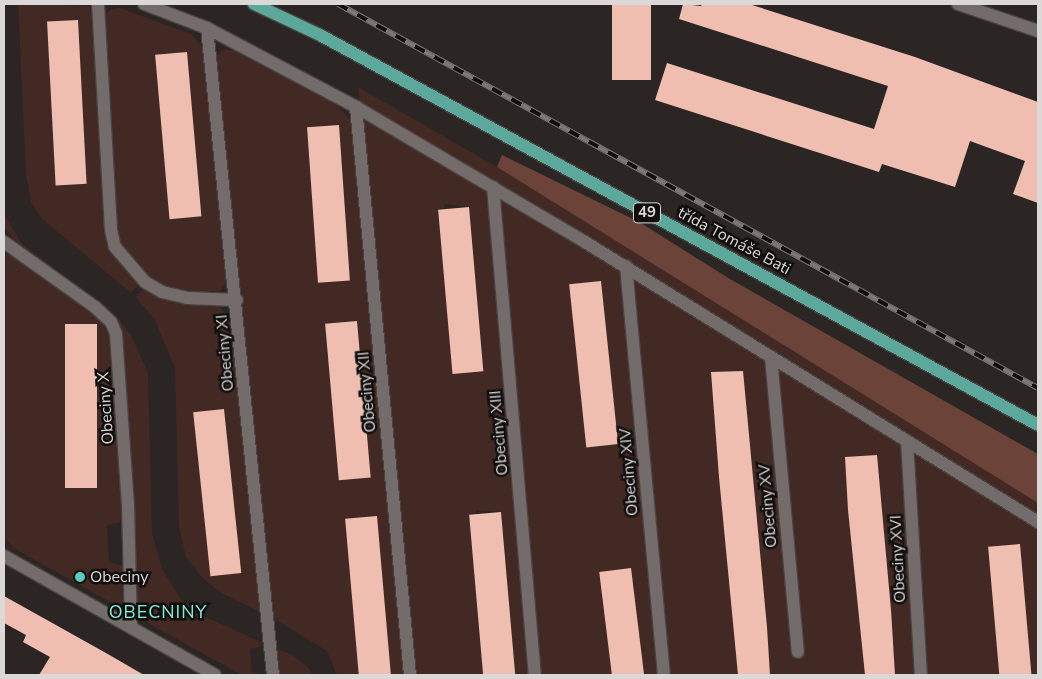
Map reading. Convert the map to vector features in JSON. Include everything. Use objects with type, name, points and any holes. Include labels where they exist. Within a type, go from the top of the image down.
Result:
[{"type":"main road","name":"třída Tomáše Bati","points":[[254,4],[320,35],[1038,425]]},
{"type":"street","points":[[98,4],[111,230],[115,247],[145,282],[162,292],[187,298],[237,300]]},
{"type":"street","points":[[144,4],[207,28],[356,106],[626,266],[1038,522]]},
{"type":"street","points":[[958,4],[1038,31]]},
{"type":"street","name":"Obeciny XI","points":[[207,28],[237,300],[273,675]]},
{"type":"street","name":"Obeciny XII","points":[[356,106],[410,675]]},
{"type":"street","name":"Obeciny XIII","points":[[493,187],[535,675]]},
{"type":"street","name":"Obeciny X","points":[[4,242],[95,307],[111,322],[116,334],[128,504],[131,627]]},
{"type":"street","name":"Obeciny XIV","points":[[626,266],[664,675]]},
{"type":"street","name":"Obeciny XV","points":[[771,357],[798,652]]},
{"type":"street","name":"Obeciny XVI","points":[[907,441],[921,675]]},
{"type":"street","points":[[4,556],[216,675]]},
{"type":"shaded area","points":[[18,4],[90,6],[112,253],[139,284],[131,293],[42,219],[31,202],[26,175]]},
{"type":"shaded area","points":[[120,8],[191,34],[202,46],[228,281],[219,292],[168,290],[152,282],[124,253],[117,237],[105,15],[111,9]]},
{"type":"shaded area","points":[[223,49],[233,50],[330,101],[342,110],[351,122],[404,675],[337,675],[327,651],[273,618],[214,59]]},
{"type":"shaded area","points":[[358,87],[1038,478],[1038,675],[515,675],[501,512],[476,510],[476,513],[469,514],[483,675],[417,675]],"holes":[[[444,204],[468,207],[484,371],[453,373],[438,209],[445,208]]]},
{"type":"shaded area","points":[[502,155],[639,222],[730,279],[1038,454],[1038,503],[497,167]]},
{"type":"shaded area","points":[[4,214],[22,244],[113,314],[111,317],[18,244],[4,228]]},
{"type":"shaded area","points":[[9,253],[94,314],[108,331],[112,344],[122,518],[118,523],[107,525],[109,562],[124,566],[125,603],[122,604],[114,604],[13,548],[6,539],[4,254]]},
{"type":"shaded area","points":[[144,288],[157,296],[217,305],[230,316],[262,613],[219,592],[201,576],[186,557],[179,527],[175,368],[155,320],[136,297]]},
{"type":"shaded area","points":[[118,318],[131,335],[148,373],[152,533],[162,569],[181,599],[206,617],[261,642],[260,647],[250,649],[252,672],[264,675],[242,675],[149,624],[138,609],[115,322]]},
{"type":"shaded area","points":[[275,648],[291,654],[309,668],[312,675],[278,675]]},
{"type":"building","points":[[612,4],[651,4],[651,80],[612,80]]},
{"type":"building","points":[[683,4],[701,6],[702,4],[749,4],[915,57],[1038,102],[1038,203],[1013,194],[1025,161],[970,141],[955,187],[882,164],[879,172],[655,100],[667,63],[874,129],[888,86],[679,19]]},
{"type":"building","points":[[78,20],[87,184],[56,185],[47,22]]},
{"type":"building","points":[[187,52],[201,216],[170,219],[155,55]]},
{"type":"building","points":[[339,125],[350,281],[318,283],[307,127]]},
{"type":"building","points":[[469,207],[483,371],[452,374],[438,210]]},
{"type":"building","points":[[601,281],[618,444],[586,447],[569,284]]},
{"type":"building","points":[[357,321],[371,477],[339,480],[325,324]]},
{"type":"building","points":[[65,324],[97,324],[97,488],[65,488]]},
{"type":"building","points":[[743,371],[770,675],[738,675],[719,477],[711,372]]},
{"type":"building","points":[[224,409],[241,573],[210,576],[193,412]]},
{"type":"building","points":[[877,455],[895,675],[865,675],[848,510],[845,457]]},
{"type":"building","points":[[501,512],[515,675],[483,675],[469,515]]},
{"type":"building","points":[[377,516],[391,675],[359,675],[345,519]]},
{"type":"building","points":[[1020,544],[1031,675],[999,675],[988,547]]},
{"type":"building","points":[[631,568],[644,675],[612,675],[599,572]]},
{"type":"building","points":[[4,596],[144,675],[39,675],[50,657],[23,642],[26,635],[4,623]]},
{"type":"railway","points":[[338,4],[1038,388]]},
{"type":"place","name":"Obeciny","points":[[80,577]]},
{"type":"district","name":"OBECNINY","points":[[158,612]]}]
